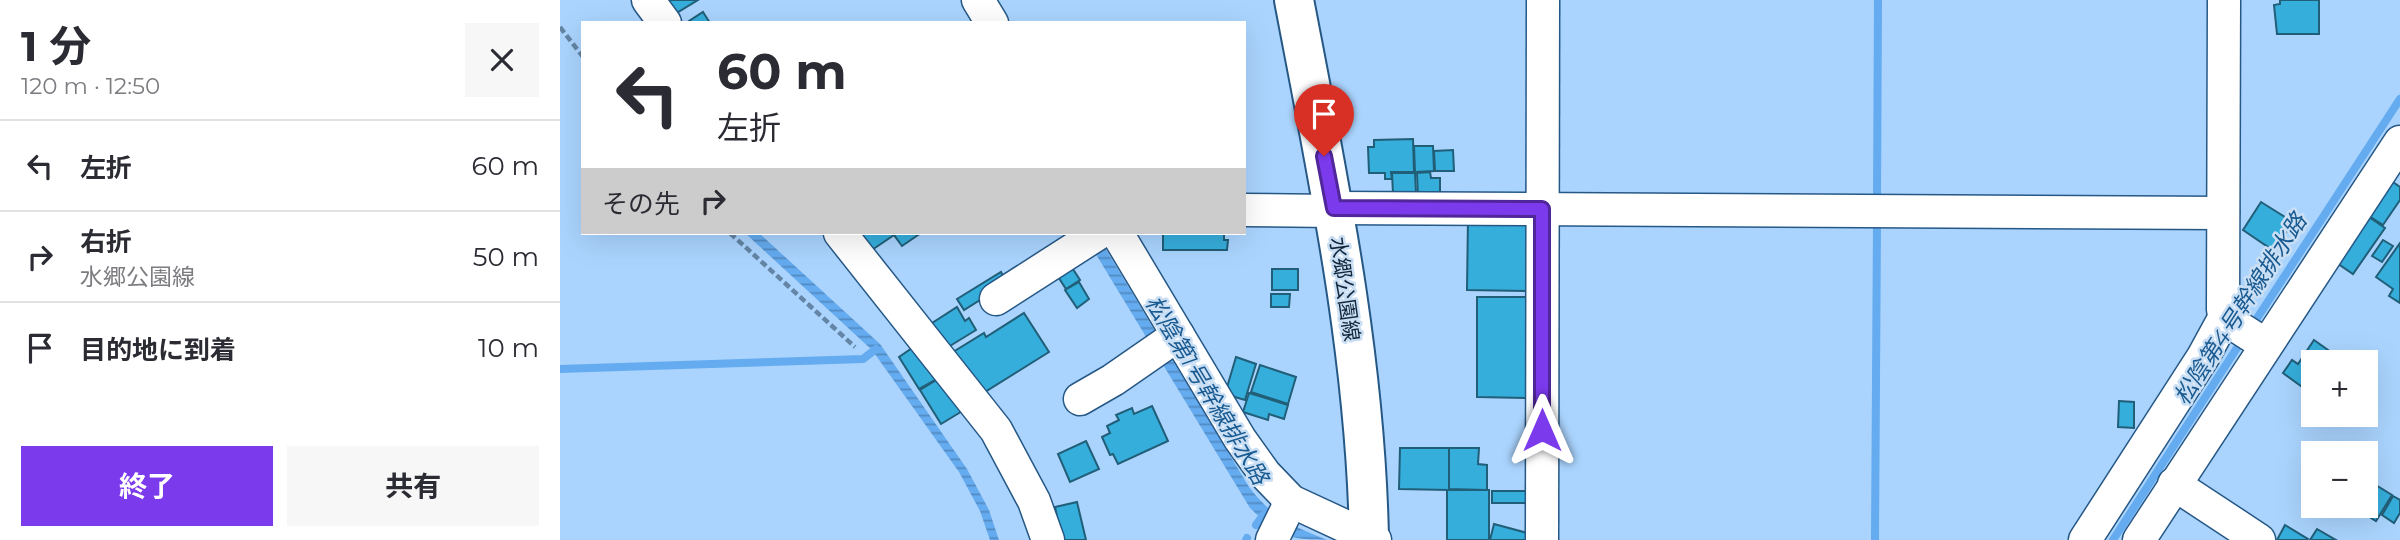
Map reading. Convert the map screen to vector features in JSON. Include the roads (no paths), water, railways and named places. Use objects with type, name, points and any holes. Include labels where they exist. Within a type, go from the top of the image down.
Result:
[{"type":"main road","name":"水郷公園線","points":[[1294,0],[1334,210],[1358,376],[1372,539]]},
{"type":"street","points":[[648,0],[664,21]]},
{"type":"street","points":[[978,0],[991,21]]},
{"type":"street","points":[[1542,540],[1544,0]]},
{"type":"street","points":[[2224,0],[2223,310],[2247,332]]},
{"type":"street","points":[[2138,540],[2174,484],[2247,332],[2400,142]]},
{"type":"street","points":[[1246,210],[2223,212]]},
{"type":"street","points":[[843,235],[996,430],[1034,501],[1048,540]]},
{"type":"street","points":[[1118,235],[1166,343],[1265,474],[1281,522],[1372,539]]},
{"type":"street","points":[[996,299],[1090,238]]},
{"type":"street","points":[[2085,540],[2203,357],[2247,332]]},
{"type":"street","points":[[1080,399],[1166,343]]},
{"type":"street","points":[[2174,484],[2259,540]]},
{"type":"water","points":[[747,235],[761,235],[880,344],[967,469],[989,510],[999,540],[990,540],[980,511],[959,472],[872,350]]},
{"type":"water","points":[[1084,235],[1097,235],[1249,487],[1275,514],[1327,540],[1302,539],[1284,534],[1250,508]]},
{"type":"waterway","points":[[1877,200],[1878,0]]},
{"type":"waterway","name":"松陰第4号幹線排水路","points":[[2252,326],[2400,99]]},
{"type":"waterway","points":[[1875,540],[1877,223]]},
{"type":"waterway","name":"松陰第4号幹線排水路","points":[[2113,540],[2244,337]]},
{"type":"waterway","points":[[560,369],[863,359],[876,349]]},
{"type":"waterway","points":[[1256,525],[1265,513]]},
{"type":"water label","name":"松陰第1号幹線排水路","points":[[1207,390]]}]
